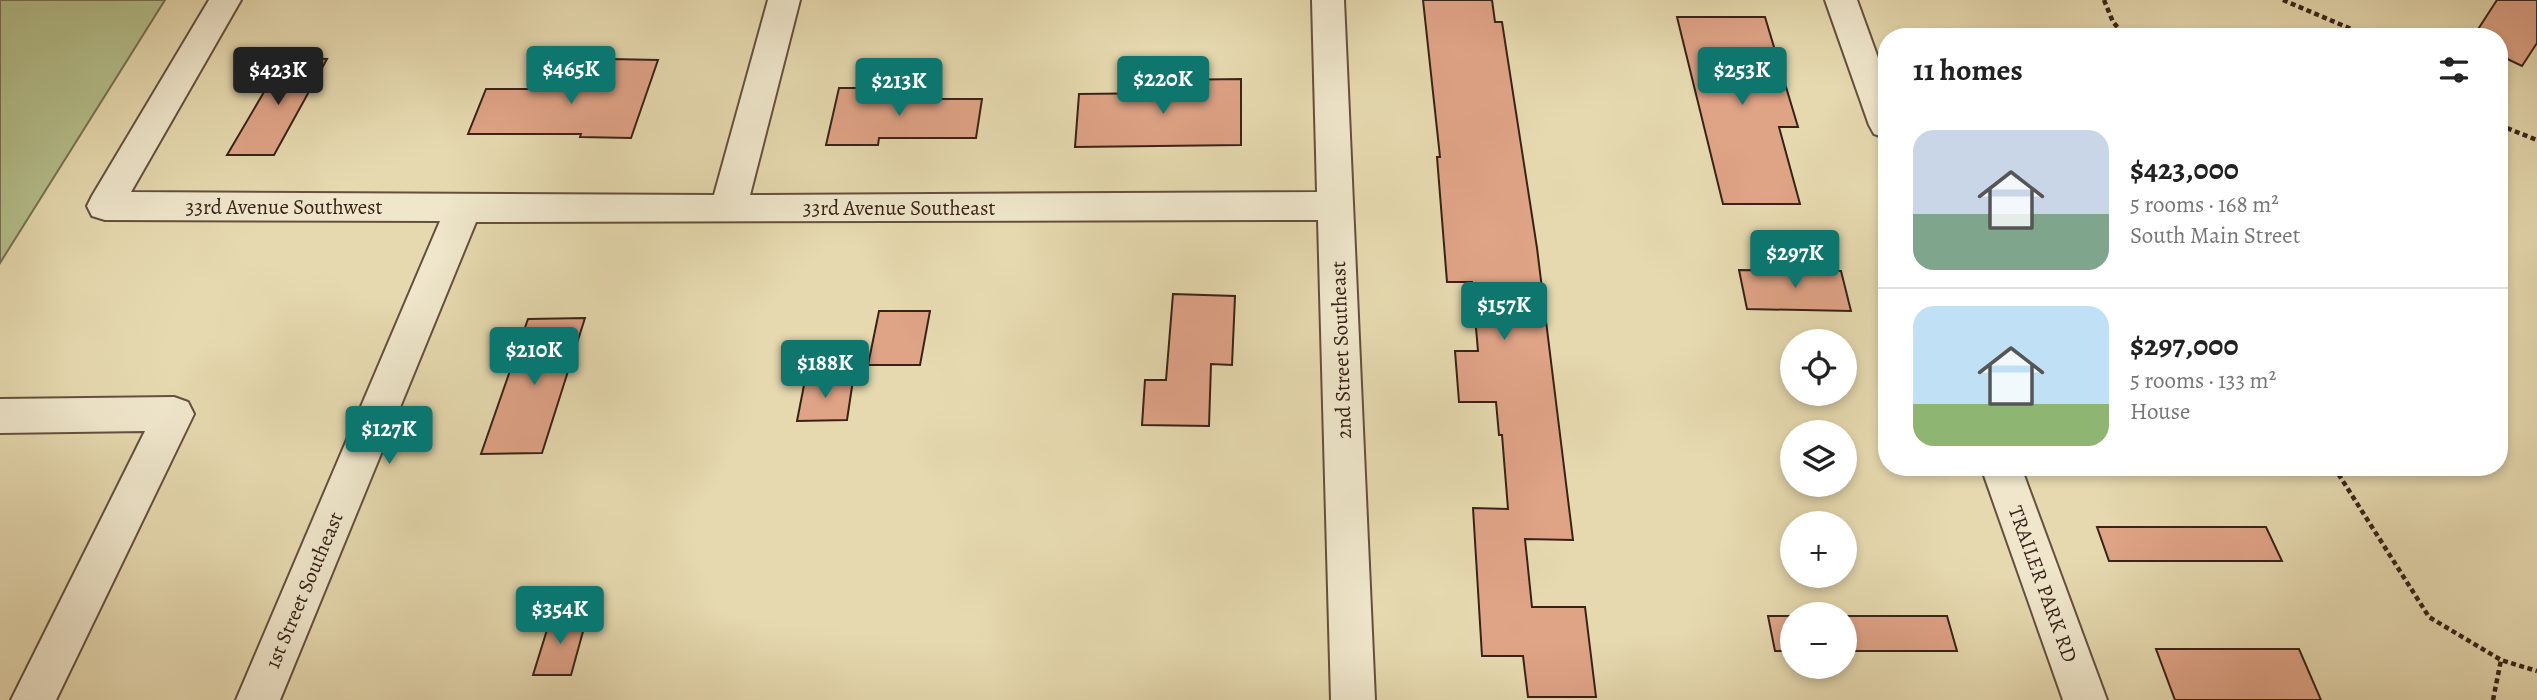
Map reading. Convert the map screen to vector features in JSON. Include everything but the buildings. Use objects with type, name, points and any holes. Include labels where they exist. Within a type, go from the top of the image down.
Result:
[{"type":"street","name":"33rd Avenue Southwest","points":[[225,0],[105,206],[463,209]]},
{"type":"street","points":[[728,209],[784,0]]},
{"type":"street","name":"2nd Street Southeast","points":[[1328,0],[1353,700]]},
{"type":"street","points":[[1841,0],[1878,103]]},
{"type":"street","name":"33rd Avenue Southeast","points":[[463,209],[1336,206]]},
{"type":"street","name":"1st Street Southeast","points":[[258,700],[463,209]]},
{"type":"street","points":[[0,416],[174,414],[33,700]]},
{"type":"street","name":"TRAILER PARK RD","points":[[2004,476],[2085,700]]},
{"type":"path","points":[[2104,0],[2118,28]]},
{"type":"path","points":[[2283,0],[2349,28]]},
{"type":"path","points":[[2508,129],[2537,140]]},
{"type":"path","points":[[2340,476],[2428,617],[2501,660],[2537,671]]},
{"type":"path","points":[[2493,700],[2501,660]]},
{"type":"green space","points":[[0,0],[165,0],[0,263]]}]
